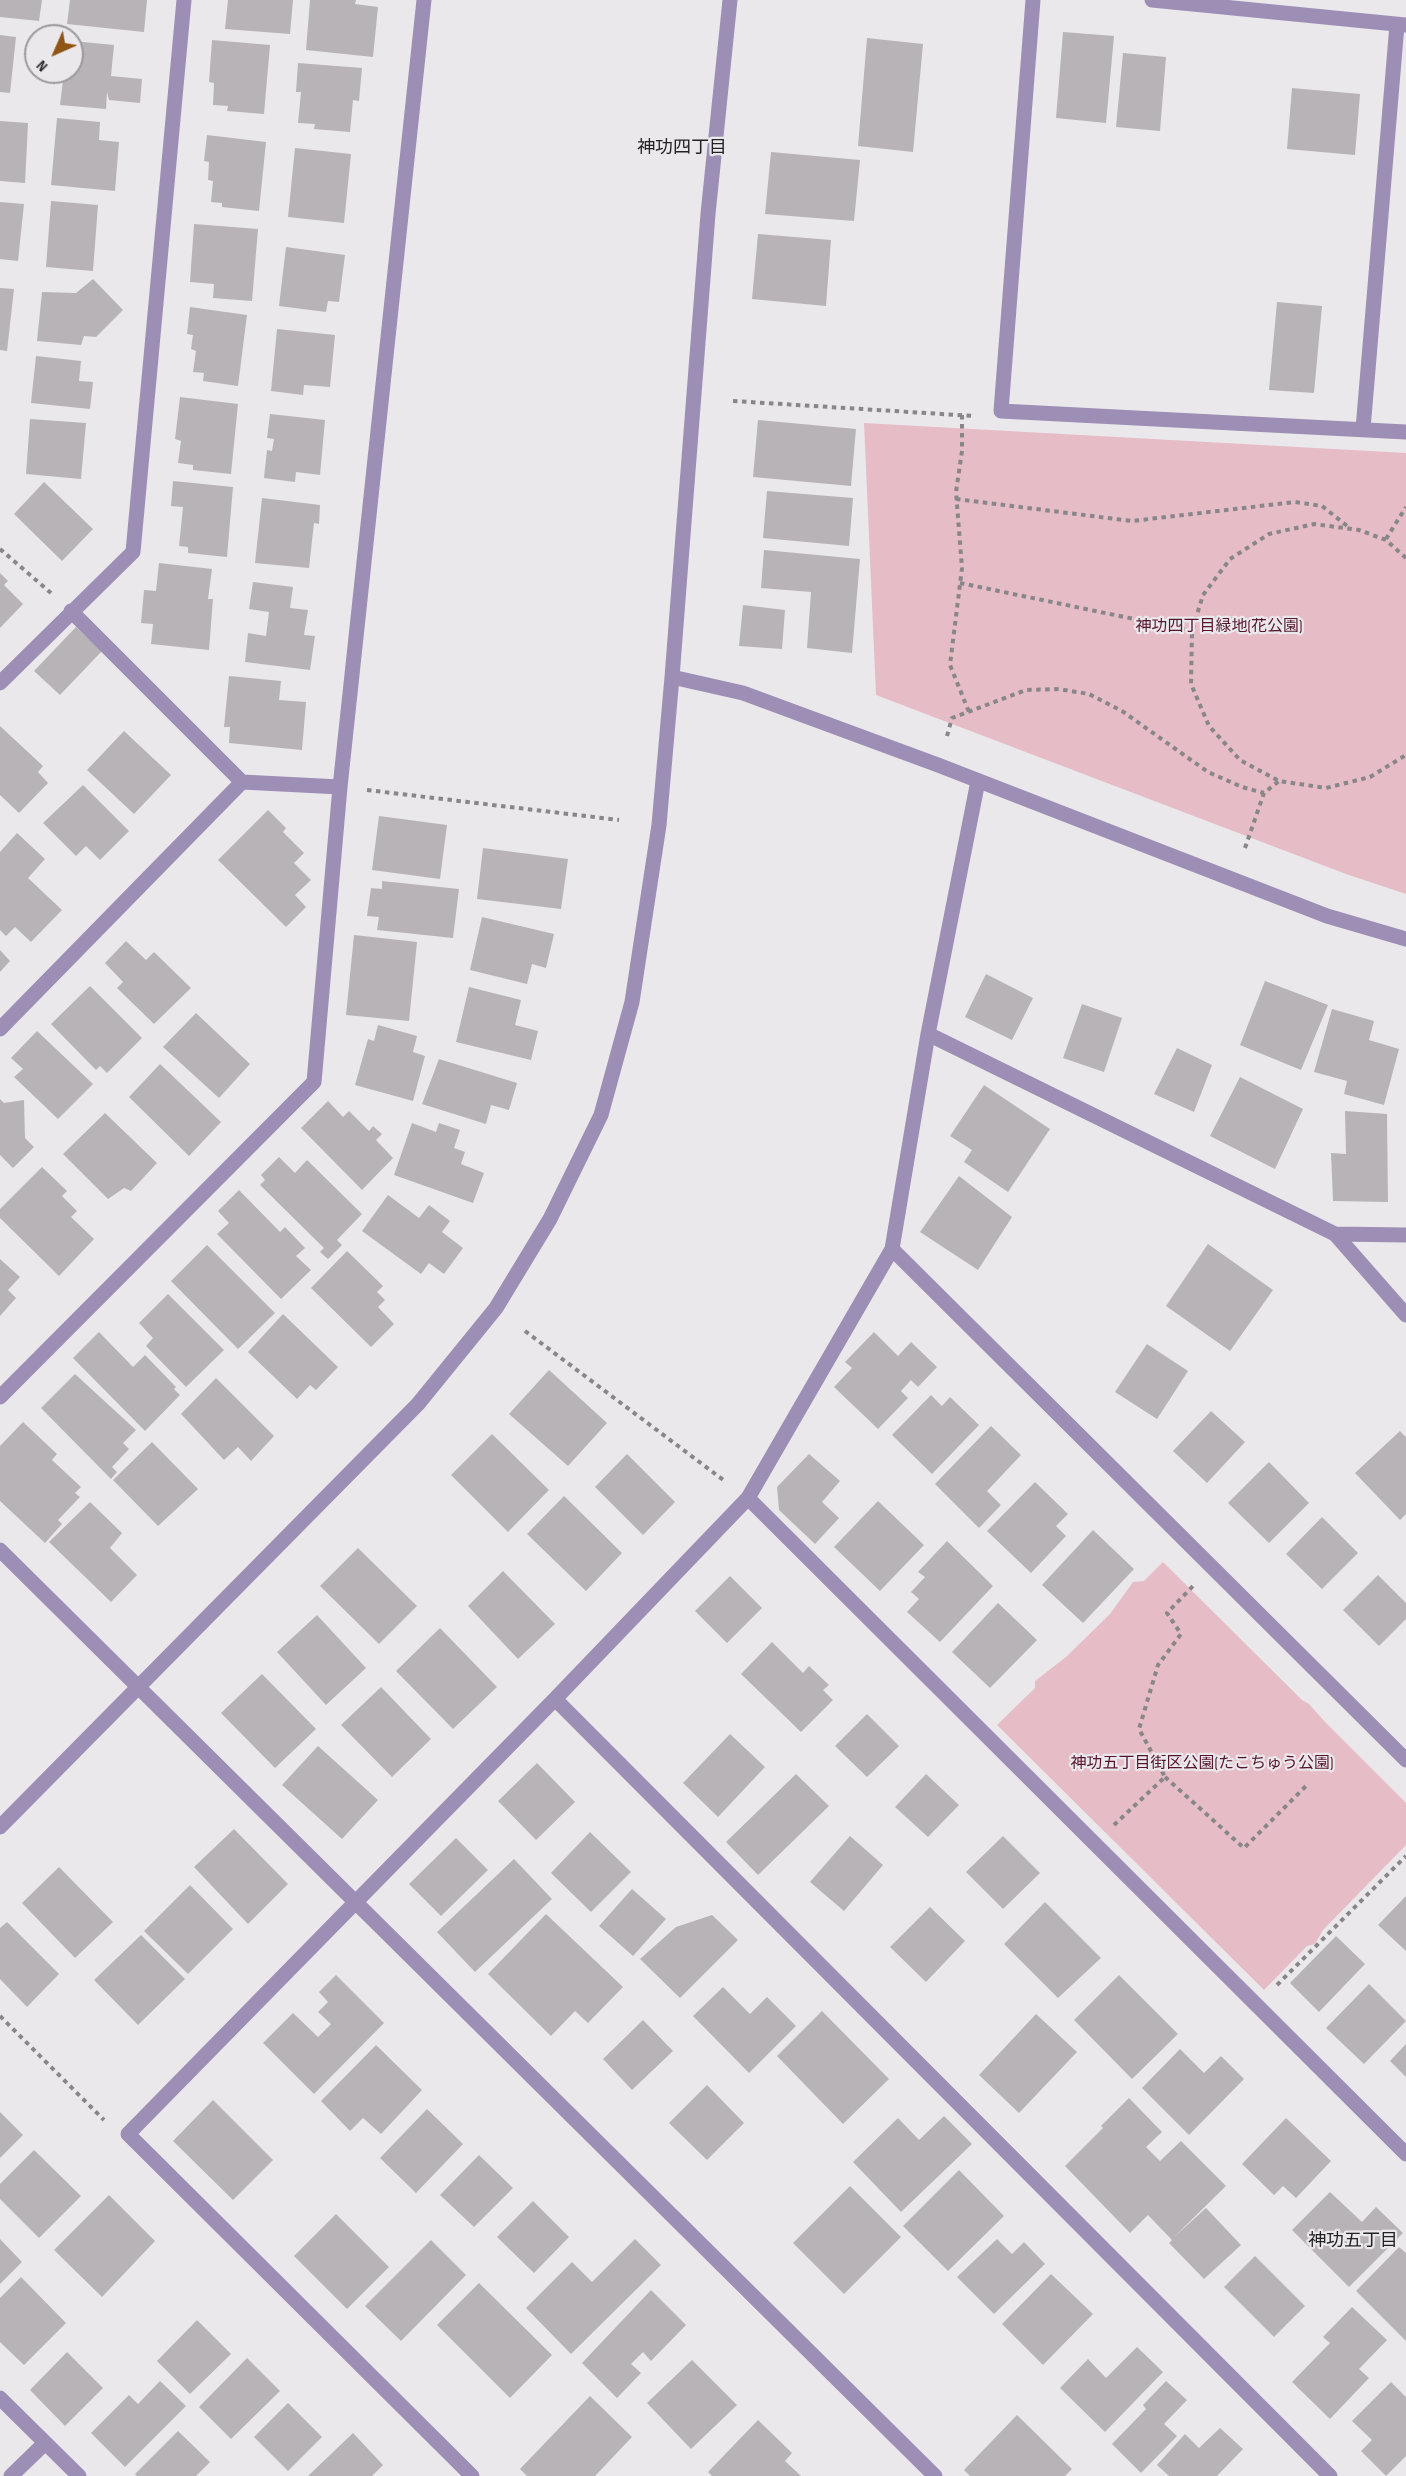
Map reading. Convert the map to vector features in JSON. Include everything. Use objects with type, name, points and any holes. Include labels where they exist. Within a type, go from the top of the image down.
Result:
[{"type":"street","points":[[0,683],[133,552],[184,0]]},
{"type":"street","points":[[0,1397],[314,1082],[340,787],[424,0]]},
{"type":"street","points":[[0,1827],[418,1404],[496,1308],[550,1219],[601,1115],[632,1002],[659,825],[708,214],[730,0]]},
{"type":"street","points":[[1033,0],[1001,411],[1406,432]]},
{"type":"street","points":[[1152,0],[1401,25],[1363,429]]},
{"type":"street","points":[[72,611],[242,782],[340,787]]},
{"type":"street","points":[[672,677],[743,693],[1327,916],[1406,939]]},
{"type":"street","points":[[472,2476],[128,2134],[555,1699],[748,1498],[892,1248],[928,1034],[978,781]]},
{"type":"street","points":[[0,1029],[242,782]]},
{"type":"street","points":[[928,1034],[1335,1234],[1406,1315]]},
{"type":"street","points":[[1335,1234],[1406,1235]]},
{"type":"street","points":[[892,1248],[1406,1760]]},
{"type":"street","points":[[748,1498],[1406,2154]]},
{"type":"street","points":[[0,1550],[935,2476]]},
{"type":"street","points":[[555,1699],[1330,2476]]},
{"type":"street","points":[[0,2398],[79,2476]]},
{"type":"street","points":[[11,2476],[45,2443]]},
{"type":"path","points":[[733,401],[978,417],[1001,411]]},
{"type":"path","points":[[962,416],[962,451],[956,500],[962,568],[950,665],[969,712]]},
{"type":"path","points":[[956,500],[1132,521],[1295,502],[1322,506],[1351,529]]},
{"type":"path","points":[[1386,540],[1406,507]]},
{"type":"path","points":[[1406,558],[1386,540],[1351,529],[1314,524],[1269,534],[1230,559],[1203,595],[1192,631],[1191,684],[1209,726],[1240,760],[1279,781],[1326,788],[1370,777],[1406,755]]},
{"type":"path","points":[[0,549],[72,611]]},
{"type":"path","points":[[960,582],[1192,631]]},
{"type":"path","points":[[947,736],[952,718],[1026,690],[1059,689],[1089,694],[1122,711],[1208,772],[1242,788],[1264,793]]},
{"type":"path","points":[[1245,848],[1264,793],[1279,781]]},
{"type":"path","points":[[340,787],[619,820]]},
{"type":"path","points":[[525,1331],[748,1498]]},
{"type":"path","points":[[1212,1566],[1167,1613],[1181,1634],[1158,1665],[1139,1729],[1166,1777],[1244,1848],[1307,1785]]},
{"type":"path","points":[[1094,1843],[1166,1777]]},
{"type":"path","points":[[1257,2005],[1406,1856]]},
{"type":"path","points":[[0,2016],[110,2126],[128,2134]]},
{"type":"green space","name":"神功四丁目緑地(花公園)","points":[[864,423],[1406,453],[1406,894],[1346,874],[876,695]]},
{"type":"green space","name":"神功五丁目街区公園(たこちゅう公園)","points":[[1163,1562],[1302,1700],[1309,1704],[1406,1803],[1406,1845],[1323,1930],[1315,1944],[1307,1946],[1264,1990],[997,1725],[1035,1688],[1035,1681],[1066,1657],[1110,1614],[1133,1582],[1144,1581]]},
{"type":"building","points":[[0,0],[42,0],[39,21],[0,17]]},
{"type":"building","points":[[70,0],[147,0],[144,32],[67,24]]},
{"type":"building","points":[[228,0],[293,0],[290,34],[225,29]]},
{"type":"building","points":[[310,0],[356,0],[355,4],[378,7],[373,57],[306,50]]},
{"type":"building","points":[[1063,32],[1114,36],[1106,123],[1056,118]]},
{"type":"building","points":[[0,35],[16,37],[10,93],[0,92]]},
{"type":"building","points":[[867,38],[923,44],[913,152],[858,146]]},
{"type":"building","points":[[212,40],[270,45],[264,114],[227,111],[228,106],[213,105],[214,83],[209,82]]},
{"type":"building","points":[[84,42],[114,45],[111,76],[142,79],[140,103],[109,100],[107,92],[106,109],[60,105],[63,84],[84,84]]},
{"type":"building","points":[[1123,53],[1166,57],[1160,131],[1116,127]]},
{"type":"building","points":[[298,63],[362,68],[359,101],[353,100],[350,132],[314,129],[315,124],[298,123],[301,92],[296,92]]},
{"type":"building","points":[[1292,88],[1360,94],[1355,155],[1287,149]]},
{"type":"building","points":[[57,118],[100,122],[99,140],[119,142],[115,191],[51,185]]},
{"type":"building","points":[[0,121],[28,123],[25,183],[0,181]]},
{"type":"building","points":[[207,135],[266,142],[259,211],[222,207],[222,203],[211,202],[213,181],[208,180],[209,162],[204,161]]},
{"type":"building","points":[[295,148],[351,154],[344,223],[288,217]]},
{"type":"building","points":[[771,152],[860,160],[854,221],[765,214]]},
{"type":"building","points":[[51,201],[98,205],[93,271],[46,267]]},
{"type":"building","points":[[0,202],[24,204],[18,261],[0,259]]},
{"type":"building","points":[[194,224],[258,229],[252,301],[213,298],[214,284],[190,282]]},
{"type":"building","points":[[758,234],[831,240],[826,306],[752,299]]},
{"type":"building","points":[[286,247],[345,255],[339,302],[328,301],[326,312],[279,306]]},
{"type":"building","points":[[93,279],[123,310],[96,337],[84,336],[81,345],[37,341],[42,292],[76,293]]},
{"type":"building","points":[[0,288],[14,289],[7,351],[0,350]]},
{"type":"building","points":[[1277,302],[1322,306],[1314,393],[1269,390]]},
{"type":"building","points":[[190,307],[247,315],[238,386],[203,381],[204,373],[193,372],[196,351],[191,349],[193,335],[187,334]]},
{"type":"building","points":[[277,329],[335,335],[330,387],[304,385],[303,395],[271,391]]},
{"type":"building","points":[[36,356],[81,361],[79,381],[93,382],[90,409],[31,403]]},
{"type":"building","points":[[180,397],[238,404],[231,474],[193,470],[193,465],[178,463],[181,441],[175,439]]},
{"type":"building","points":[[270,414],[325,420],[320,475],[296,472],[295,482],[264,478],[267,450],[272,451],[274,439],[267,438]]},
{"type":"building","points":[[30,419],[86,423],[81,479],[26,474]]},
{"type":"building","points":[[758,420],[856,429],[851,486],[753,477]]},
{"type":"building","points":[[173,481],[233,487],[227,557],[188,553],[188,547],[179,546],[183,507],[171,506]]},
{"type":"building","points":[[44,482],[93,529],[62,561],[14,514]]},
{"type":"building","points":[[767,491],[853,498],[849,546],[763,538]]},
{"type":"building","points":[[262,498],[320,505],[319,524],[314,523],[309,568],[255,563]]},
{"type":"building","points":[[764,550],[860,559],[852,653],[807,648],[811,592],[761,588]]},
{"type":"building","points":[[159,563],[212,569],[208,599],[213,599],[209,650],[151,644],[153,624],[141,623],[144,590],[156,591]]},
{"type":"building","points":[[0,573],[8,581],[4,585],[23,604],[0,628]]},
{"type":"building","points":[[253,582],[293,587],[290,608],[308,610],[304,635],[315,636],[310,670],[245,662],[248,633],[266,636],[269,612],[249,609]]},
{"type":"building","points":[[743,605],[785,610],[782,649],[739,646]]},
{"type":"building","points":[[76,627],[102,651],[60,695],[34,671]]},
{"type":"building","points":[[229,676],[281,681],[279,700],[306,702],[302,750],[229,743],[230,727],[224,727]]},
{"type":"building","points":[[0,726],[43,766],[38,772],[48,783],[19,813],[0,795]]},
{"type":"building","points":[[124,731],[171,775],[134,814],[87,770]]},
{"type":"building","points":[[83,785],[129,831],[100,860],[86,846],[76,856],[43,823]]},
{"type":"building","points":[[268,810],[286,828],[283,832],[304,853],[294,863],[311,880],[295,895],[306,907],[286,927],[218,860]]},
{"type":"building","points":[[379,816],[447,825],[440,879],[372,870]]},
{"type":"building","points":[[17,833],[45,859],[28,878],[62,910],[31,942],[15,927],[6,936],[0,930],[0,852]]},
{"type":"building","points":[[483,848],[568,859],[561,909],[477,899]]},
{"type":"building","points":[[382,881],[459,889],[453,938],[377,930],[379,917],[367,916],[371,888],[382,889]]},
{"type":"building","points":[[482,917],[554,934],[546,968],[532,964],[527,984],[470,970]]},
{"type":"building","points":[[354,935],[417,942],[409,1021],[346,1015]]},
{"type":"building","points":[[126,941],[146,960],[154,952],[191,988],[154,1024],[117,988],[123,982],[105,963]]},
{"type":"building","points":[[0,950],[10,961],[0,972]]},
{"type":"building","points":[[986,974],[1033,998],[1012,1040],[965,1017]]},
{"type":"building","points":[[1265,981],[1328,1005],[1301,1070],[1240,1045]]},
{"type":"building","points":[[90,986],[142,1038],[107,1073],[100,1066],[96,1070],[51,1024]]},
{"type":"building","points":[[469,987],[521,1000],[515,1025],[538,1031],[531,1060],[456,1042]]},
{"type":"building","points":[[1082,1004],[1122,1018],[1104,1072],[1063,1058]]},
{"type":"building","points":[[1332,1009],[1374,1021],[1369,1040],[1399,1049],[1384,1105],[1344,1094],[1347,1081],[1314,1072]]},
{"type":"building","points":[[196,1013],[250,1064],[219,1098],[163,1047]]},
{"type":"building","points":[[378,1025],[417,1036],[413,1052],[425,1056],[413,1101],[355,1085],[368,1039],[374,1041]]},
{"type":"building","points":[[37,1031],[93,1084],[58,1119],[14,1077],[23,1069],[11,1058]]},
{"type":"building","points":[[1177,1048],[1212,1065],[1194,1112],[1154,1094]]},
{"type":"building","points":[[439,1059],[517,1083],[509,1110],[491,1105],[486,1124],[422,1104]]},
{"type":"building","points":[[160,1064],[221,1122],[189,1156],[129,1097]]},
{"type":"building","points":[[1240,1077],[1303,1109],[1275,1169],[1210,1136]]},
{"type":"building","points":[[984,1085],[1050,1129],[1008,1192],[964,1162],[972,1150],[950,1136]]},
{"type":"building","points":[[0,1099],[4,1103],[24,1100],[25,1138],[34,1147],[13,1168],[0,1155]]},
{"type":"building","points":[[328,1101],[343,1117],[349,1111],[369,1131],[373,1126],[382,1134],[376,1140],[393,1158],[362,1190],[301,1128]]},
{"type":"building","points":[[1345,1111],[1387,1114],[1388,1202],[1333,1201],[1331,1153],[1346,1154]]},
{"type":"building","points":[[105,1113],[157,1163],[131,1191],[124,1188],[108,1199],[63,1154]]},
{"type":"building","points":[[412,1123],[436,1132],[439,1123],[460,1130],[454,1148],[465,1152],[461,1164],[484,1173],[473,1203],[394,1175]]},
{"type":"building","points":[[279,1157],[295,1173],[307,1160],[362,1214],[337,1240],[342,1245],[328,1259],[320,1252],[324,1248],[260,1185],[265,1180],[261,1175]]},
{"type":"building","points":[[42,1167],[67,1191],[62,1196],[77,1211],[71,1217],[94,1239],[59,1276],[0,1218],[0,1209]]},
{"type":"building","points":[[959,1176],[1012,1217],[978,1270],[920,1232]]},
{"type":"building","points":[[239,1190],[280,1232],[285,1227],[305,1248],[296,1256],[311,1270],[281,1299],[217,1234],[229,1223],[218,1211]]},
{"type":"building","points":[[388,1195],[419,1218],[429,1205],[450,1221],[442,1232],[463,1248],[444,1274],[429,1263],[421,1274],[362,1231]]},
{"type":"building","points":[[1208,1244],[1273,1290],[1230,1351],[1166,1306]]},
{"type":"building","points":[[207,1245],[275,1313],[238,1349],[171,1281]]},
{"type":"building","points":[[347,1251],[383,1286],[377,1292],[385,1300],[378,1307],[394,1324],[371,1347],[311,1288]]},
{"type":"building","points":[[0,1259],[20,1277],[8,1290],[16,1298],[0,1316]]},
{"type":"building","points":[[168,1294],[224,1350],[186,1387],[146,1346],[153,1338],[139,1323]]},
{"type":"building","points":[[283,1314],[338,1367],[316,1390],[310,1385],[297,1399],[248,1352]]},
{"type":"building","points":[[99,1332],[133,1367],[145,1355],[176,1387],[174,1389],[180,1395],[145,1431],[73,1358]]},
{"type":"building","points":[[874,1332],[898,1356],[911,1342],[937,1367],[918,1387],[911,1380],[901,1391],[908,1398],[878,1429],[834,1387],[852,1368],[845,1362]]},
{"type":"building","points":[[1147,1344],[1188,1371],[1157,1419],[1115,1392]]},
{"type":"building","points":[[549,1370],[607,1423],[568,1466],[509,1414]]},
{"type":"building","points":[[75,1374],[136,1430],[123,1443],[129,1449],[112,1467],[117,1472],[111,1479],[41,1408]]},
{"type":"building","points":[[216,1378],[274,1436],[251,1461],[238,1447],[224,1460],[181,1414]]},
{"type":"building","points":[[931,1395],[942,1406],[950,1397],[979,1425],[932,1474],[892,1435]]},
{"type":"building","points":[[1211,1411],[1245,1442],[1207,1483],[1173,1451]]},
{"type":"building","points":[[23,1422],[57,1454],[52,1460],[81,1487],[75,1493],[80,1497],[58,1520],[62,1524],[45,1543],[0,1501],[0,1446]]},
{"type":"building","points":[[991,1426],[1021,1455],[987,1491],[1001,1505],[979,1528],[935,1484]]},
{"type":"building","points":[[1400,1431],[1406,1437],[1406,1514],[1400,1520],[1355,1473]]},
{"type":"building","points":[[492,1434],[549,1490],[508,1532],[451,1475]]},
{"type":"building","points":[[152,1442],[198,1489],[158,1526],[113,1480]]},
{"type":"building","points":[[627,1454],[675,1502],[643,1535],[595,1487]]},
{"type":"building","points":[[809,1454],[840,1481],[822,1502],[839,1518],[815,1544],[779,1510],[777,1487]]},
{"type":"building","points":[[1269,1462],[1309,1503],[1269,1543],[1228,1503]]},
{"type":"building","points":[[1035,1482],[1068,1514],[1056,1526],[1066,1536],[1031,1573],[987,1531]]},
{"type":"building","points":[[564,1496],[622,1553],[586,1591],[527,1534]]},
{"type":"building","points":[[878,1501],[924,1545],[880,1591],[834,1547]]},
{"type":"building","points":[[90,1502],[122,1533],[110,1548],[137,1575],[111,1602],[49,1542]]},
{"type":"building","points":[[1322,1517],[1358,1553],[1322,1589],[1286,1554]]},
{"type":"building","points":[[1093,1530],[1134,1569],[1083,1623],[1042,1585]]},
{"type":"building","points":[[947,1541],[993,1586],[940,1642],[907,1612],[919,1599],[911,1592],[925,1577],[918,1572]]},
{"type":"building","points":[[358,1548],[417,1606],[379,1644],[320,1586]]},
{"type":"building","points":[[503,1571],[555,1624],[518,1659],[468,1606]]},
{"type":"building","points":[[1378,1575],[1406,1603],[1406,1619],[1379,1646],[1343,1610]]},
{"type":"building","points":[[730,1576],[762,1608],[727,1643],[695,1611]]},
{"type":"building","points":[[998,1603],[1037,1640],[990,1688],[952,1652]]},
{"type":"building","points":[[317,1615],[366,1668],[326,1705],[277,1652]]},
{"type":"building","points":[[440,1628],[497,1687],[453,1729],[396,1671]]},
{"type":"building","points":[[772,1642],[803,1673],[809,1666],[829,1685],[823,1690],[833,1700],[801,1732],[741,1674]]},
{"type":"building","points":[[262,1674],[316,1729],[275,1768],[221,1713]]},
{"type":"building","points":[[381,1687],[431,1739],[392,1777],[341,1725]]},
{"type":"building","points":[[867,1714],[899,1746],[867,1777],[835,1746]]},
{"type":"building","points":[[730,1734],[765,1767],[718,1817],[683,1783]]},
{"type":"building","points":[[318,1746],[378,1800],[342,1839],[282,1785]]},
{"type":"building","points":[[537,1763],[575,1802],[536,1840],[498,1801]]},
{"type":"building","points":[[796,1774],[829,1806],[758,1875],[726,1842]]},
{"type":"building","points":[[926,1774],[959,1805],[928,1837],[895,1807]]},
{"type":"building","points":[[234,1829],[288,1884],[248,1924],[194,1867]]},
{"type":"building","points":[[590,1832],[631,1872],[591,1912],[551,1873]]},
{"type":"building","points":[[850,1836],[883,1865],[844,1911],[810,1882]]},
{"type":"building","points":[[1003,1836],[1040,1873],[1003,1909],[966,1872]]},
{"type":"building","points":[[456,1838],[488,1870],[441,1916],[409,1884]]},
{"type":"building","points":[[514,1859],[552,1899],[475,1972],[437,1932]]},
{"type":"building","points":[[59,1867],[113,1922],[75,1958],[22,1903]]},
{"type":"building","points":[[190,1885],[233,1929],[188,1974],[144,1931]]},
{"type":"building","points":[[632,1889],[666,1919],[633,1956],[599,1926]]},
{"type":"building","points":[[1406,1896],[1406,1951],[1378,1925]]},
{"type":"building","points":[[1045,1902],[1101,1958],[1058,1998],[1004,1944]]},
{"type":"building","points":[[930,1907],[965,1941],[926,1982],[890,1947]]},
{"type":"building","points":[[546,1914],[623,1987],[588,2023],[575,2011],[551,2036],[488,1974]]},
{"type":"building","points":[[712,1915],[738,1940],[680,1998],[640,1959],[676,1927]]},
{"type":"building","points":[[7,1922],[59,1974],[27,2007],[0,1979],[0,1928]]},
{"type":"building","points":[[141,1935],[185,1979],[138,2025],[94,1980]]},
{"type":"building","points":[[1336,1936],[1365,1964],[1319,2012],[1290,1983]]},
{"type":"building","points":[[336,1975],[384,2023],[314,2094],[263,2043],[293,2013],[318,2037],[331,2024],[318,2012],[328,2002],[319,1992]]},
{"type":"building","points":[[1119,1975],[1178,2034],[1132,2079],[1074,2020]]},
{"type":"building","points":[[1369,1984],[1406,2021],[1364,2064],[1326,2028]]},
{"type":"building","points":[[723,1987],[750,2014],[767,1997],[796,2026],[749,2073],[693,2016]]},
{"type":"building","points":[[822,2011],[889,2079],[843,2124],[777,2056]]},
{"type":"building","points":[[1036,2014],[1077,2052],[1019,2113],[979,2075]]},
{"type":"building","points":[[643,2020],[673,2051],[632,2090],[603,2059]]},
{"type":"building","points":[[1406,2044],[1406,2077],[1390,2061]]},
{"type":"building","points":[[376,2045],[422,2090],[381,2134],[363,2118],[350,2131],[321,2101]]},
{"type":"building","points":[[1180,2049],[1204,2073],[1221,2056],[1244,2079],[1189,2135],[1142,2088]]},
{"type":"building","points":[[707,2085],[744,2123],[707,2160],[669,2123]]},
{"type":"building","points":[[1129,2098],[1162,2132],[1146,2147],[1160,2161],[1181,2141],[1226,2186],[1173,2238],[1206,2208],[1241,2245],[1204,2279],[1169,2243],[1172,2240],[1148,2215],[1130,2233],[1065,2166]]},
{"type":"building","points":[[213,2100],[273,2160],[233,2200],[173,2141]]},
{"type":"building","points":[[427,2109],[463,2144],[416,2193],[380,2158]]},
{"type":"building","points":[[0,2112],[23,2135],[0,2158]]},
{"type":"building","points":[[944,2116],[972,2144],[901,2212],[853,2162],[898,2118],[919,2140]]},
{"type":"building","points":[[1286,2118],[1331,2161],[1296,2198],[1283,2186],[1274,2195],[1242,2164]]},
{"type":"building","points":[[34,2150],[81,2196],[39,2238],[0,2199],[0,2184]]},
{"type":"building","points":[[479,2155],[513,2188],[474,2227],[440,2195]]},
{"type":"building","points":[[959,2170],[1004,2216],[948,2271],[903,2226]]},
{"type":"building","points":[[850,2186],[901,2237],[844,2294],[793,2243]]},
{"type":"building","points":[[1330,2192],[1362,2222],[1376,2207],[1403,2233],[1349,2287],[1292,2230]]},
{"type":"building","points":[[109,2195],[155,2241],[102,2297],[54,2250]]},
{"type":"building","points":[[533,2201],[569,2237],[534,2273],[497,2237]]},
{"type":"building","points":[[336,2214],[389,2267],[347,2309],[294,2256]]},
{"type":"building","points":[[0,2239],[22,2262],[0,2284]]},
{"type":"building","points":[[635,2239],[661,2265],[571,2354],[526,2308],[572,2262],[592,2282]]},
{"type":"building","points":[[997,2239],[1012,2254],[1024,2242],[1045,2264],[994,2314],[957,2277]]},
{"type":"building","points":[[431,2240],[466,2275],[401,2341],[365,2306]]},
{"type":"building","points":[[1399,2247],[1406,2253],[1406,2341],[1356,2291]]},
{"type":"building","points":[[1255,2256],[1305,2306],[1274,2337],[1224,2287]]},
{"type":"building","points":[[1051,2274],[1093,2314],[1043,2365],[1002,2324]]},
{"type":"building","points":[[21,2277],[66,2323],[24,2365],[0,2342],[0,2298]]},
{"type":"building","points":[[479,2283],[552,2355],[510,2398],[437,2325]]},
{"type":"building","points":[[651,2290],[686,2325],[651,2361],[643,2352],[631,2364],[641,2373],[617,2398],[582,2363]]},
{"type":"building","points":[[1352,2307],[1387,2340],[1359,2369],[1369,2378],[1330,2419],[1292,2382],[1330,2343],[1323,2337]]},
{"type":"building","points":[[197,2320],[231,2354],[190,2394],[157,2361]]},
{"type":"building","points":[[1137,2347],[1163,2372],[1105,2432],[1060,2388],[1088,2359],[1106,2378]]},
{"type":"building","points":[[67,2352],[103,2388],[65,2426],[30,2390]]},
{"type":"building","points":[[247,2358],[280,2391],[231,2439],[199,2407]]},
{"type":"building","points":[[692,2360],[737,2405],[691,2449],[647,2403]]},
{"type":"building","points":[[160,2381],[186,2406],[125,2467],[91,2433],[129,2395],[138,2404]]},
{"type":"building","points":[[1166,2381],[1187,2400],[1164,2424],[1177,2436],[1141,2473],[1112,2444],[1146,2409],[1143,2405]]},
{"type":"building","points":[[1391,2382],[1406,2397],[1406,2456],[1386,2476],[1361,2451],[1372,2440],[1352,2421]]},
{"type":"building","points":[[590,2396],[632,2437],[595,2476],[527,2476],[520,2469]]},
{"type":"building","points":[[288,2403],[322,2437],[288,2471],[254,2437]]},
{"type":"building","points":[[1017,2415],[1072,2469],[1065,2476],[970,2476],[964,2470]]},
{"type":"building","points":[[758,2420],[792,2453],[785,2461],[801,2476],[712,2476],[708,2472]]},
{"type":"building","points":[[1220,2428],[1243,2449],[1217,2476],[1169,2476],[1157,2465],[1185,2434],[1199,2448]]},
{"type":"building","points":[[178,2431],[210,2462],[196,2476],[137,2476],[135,2474]]},
{"type":"building","points":[[353,2433],[383,2465],[372,2476],[308,2476]]},
{"type":"district","name":"神功四丁目","points":[[682,148]]},
{"type":"district","name":"神功五丁目","points":[[1353,2241]]}]
